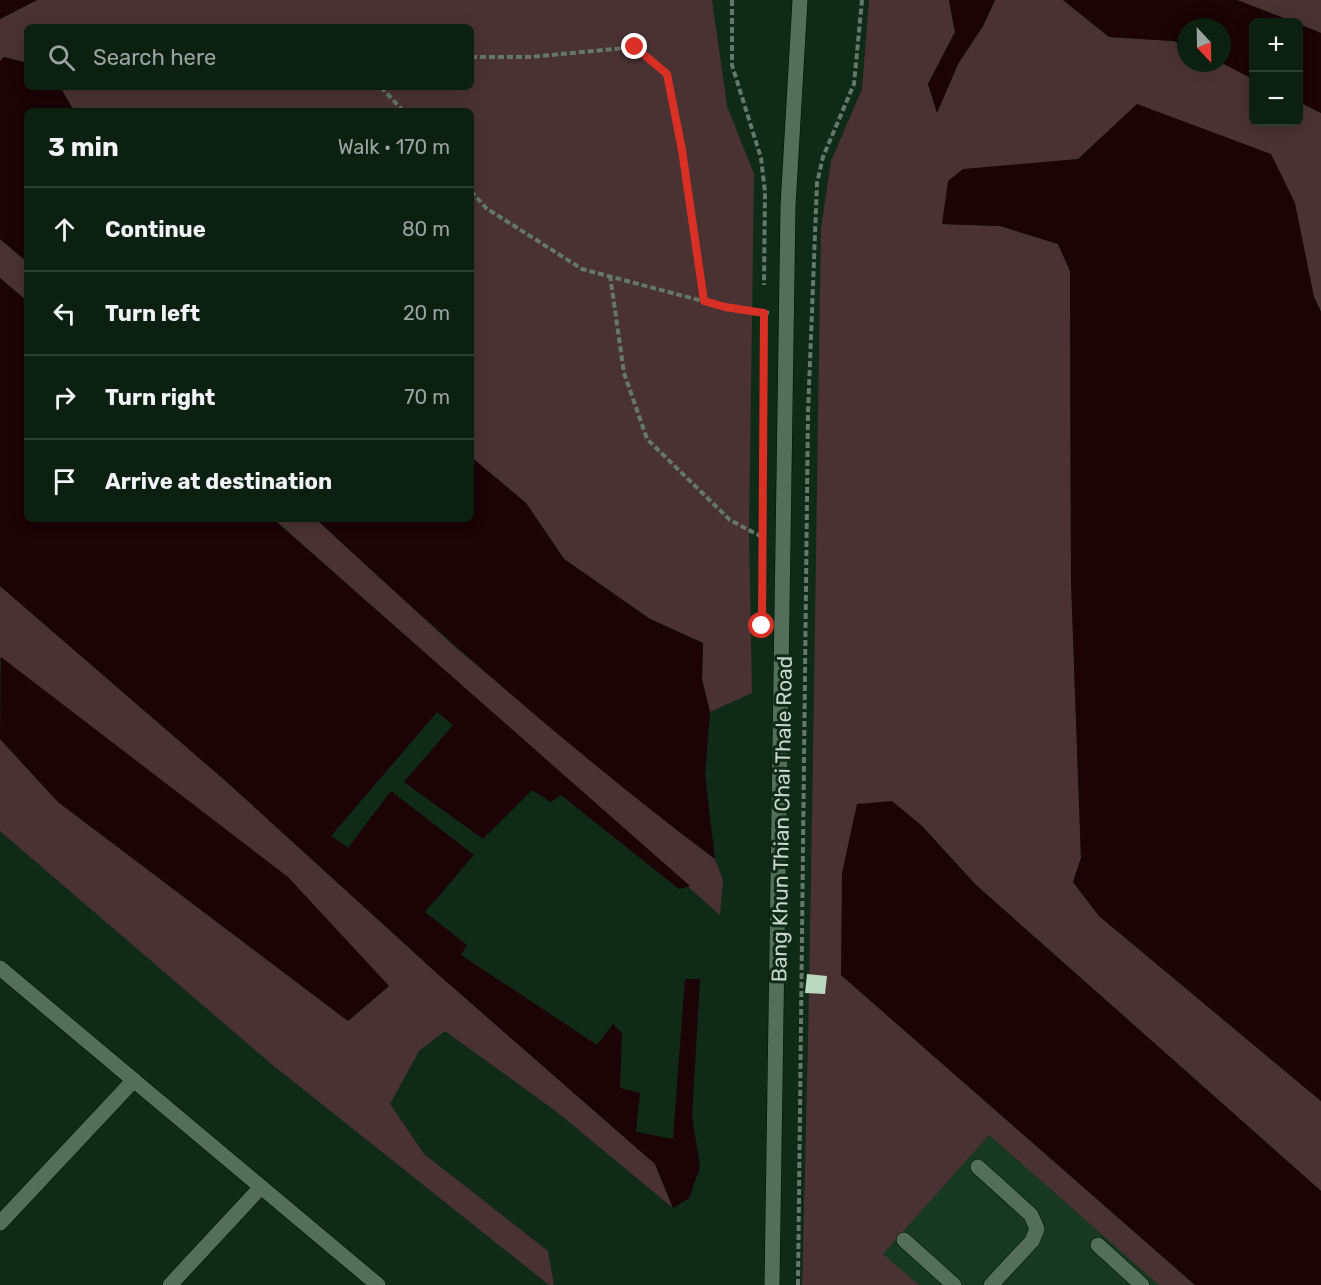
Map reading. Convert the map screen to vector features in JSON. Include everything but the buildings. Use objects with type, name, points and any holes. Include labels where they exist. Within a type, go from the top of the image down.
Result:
[{"type":"main road","name":"Bang Khun Thian Chai Thale Road","points":[[772,1285],[788,206],[800,0]]},
{"type":"main road","points":[[0,968],[378,1285]]},
{"type":"main road","points":[[0,1223],[134,1080]]},
{"type":"main road","points":[[978,1167],[1031,1215],[1037,1229],[1032,1241],[991,1285]]},
{"type":"main road","points":[[170,1285],[261,1187]]},
{"type":"main road","points":[[904,1240],[954,1285]]},
{"type":"main road","points":[[1098,1245],[1142,1285]]},
{"type":"path","points":[[732,0],[732,65],[761,158],[765,192],[764,291]]},
{"type":"path","name":"Bang Khun Thian Chai Thale Road","points":[[798,1285],[808,413],[817,183],[823,157],[854,84],[862,0]]},
{"type":"path","points":[[474,57],[530,57],[635,47],[667,74],[682,150],[704,301]]},
{"type":"path","points":[[384,90],[400,108]]},
{"type":"path","points":[[474,194],[486,208],[582,269],[725,307],[787,316]]},
{"type":"path","points":[[610,275],[624,373],[647,439],[730,520],[783,549]]},
{"type":"path","points":[[764,302],[764,325]]},
{"type":"path","points":[[763,526],[763,549]]},
{"type":"shaded area","points":[[0,0],[37,0],[0,19]]},
{"type":"shaded area","points":[[37,0],[712,0],[727,106],[754,174],[749,532],[752,693],[710,712],[702,680],[703,643],[650,619],[564,559],[526,503],[474,460],[474,108],[72,108],[62,90],[474,90],[474,24],[24,24],[24,62],[4,57],[0,61],[0,19]]},
{"type":"shaded area","points":[[869,0],[949,0],[955,32],[928,84],[937,112],[958,64],[983,26],[995,0],[1063,0],[1109,37],[1177,42],[1177,72],[1231,72],[1231,68],[1249,77],[1249,126],[1303,126],[1303,104],[1321,113],[1321,312],[1314,297],[1138,105],[1078,159],[1041,164],[942,224],[1000,226],[1058,244],[1070,271],[1071,581],[1081,858],[1073,882],[1099,916],[1321,1101],[1321,1191],[975,884],[921,825],[841,975],[1195,1285],[1159,1285],[989,1135],[883,1254],[919,1285],[802,1285],[811,889],[821,228],[831,161],[862,89]]},
{"type":"shaded area","points":[[949,0],[995,0],[983,26],[958,64],[937,113],[928,84],[955,32]]},
{"type":"shaded area","points":[[1063,0],[1237,0],[1284,18],[1249,18],[1249,77],[1231,68],[1231,18],[1177,18],[1177,42],[1109,37]]},
{"type":"shaded area","points":[[1237,0],[1321,0],[1321,33],[1303,26],[1303,18],[1283,18]]},
{"type":"shaded area","points":[[1303,26],[1321,33],[1321,113],[1303,104]]},
{"type":"shaded area","points":[[4,57],[24,62],[24,90],[62,90],[72,108],[24,108],[24,259],[0,239],[0,61]]},
{"type":"shaded area","points":[[1137,104],[1271,154],[1295,203],[1314,297],[1321,312],[1321,1101],[1099,916],[1073,882],[1081,858],[1071,581],[1070,271],[1058,244],[1000,226],[942,224],[948,181],[963,169],[1078,159]]},
{"type":"shaded area","points":[[0,239],[24,259],[24,298],[0,278]]},
{"type":"shaded area","points":[[0,278],[24,298],[24,522],[276,522],[690,886],[679,889],[561,795],[551,802],[532,790],[483,839],[404,782],[453,725],[437,712],[331,836],[348,848],[391,791],[474,855],[425,912],[467,945],[461,955],[597,1045],[613,1024],[622,1033],[620,1088],[640,1093],[636,1132],[673,1139],[685,979],[700,979],[692,1116],[700,1167],[689,1198],[673,1208],[655,1164],[440,976],[228,783],[0,586]]},
{"type":"shaded area","points":[[474,460],[526,503],[564,559],[650,619],[703,643],[702,680],[710,712],[705,775],[715,859],[561,737],[413,608],[319,522],[474,522]]},
{"type":"shaded area","points":[[277,522],[319,522],[457,649],[715,859],[723,880],[720,915]]},
{"type":"shaded area","points":[[0,586],[228,783],[440,976],[655,1164],[673,1208],[557,1112],[445,1031],[419,1051],[390,1104],[424,1154],[548,1251],[554,1285],[549,1285],[269,1062],[0,831],[0,739],[58,802],[348,1021],[389,986],[0,658]]},
{"type":"shaded area","points":[[1,657],[288,877],[389,986],[348,1021],[58,802],[0,739]]},
{"type":"shaded area","points":[[892,801],[921,825],[975,884],[1321,1191],[1321,1285],[1195,1285],[841,975],[842,873],[857,804]]},
{"type":"shaded area","points":[[989,1135],[1159,1285],[851,1285]]},
{"type":"route","points":[[635,47],[667,74],[682,150],[704,301],[764,313],[762,626]]}]
